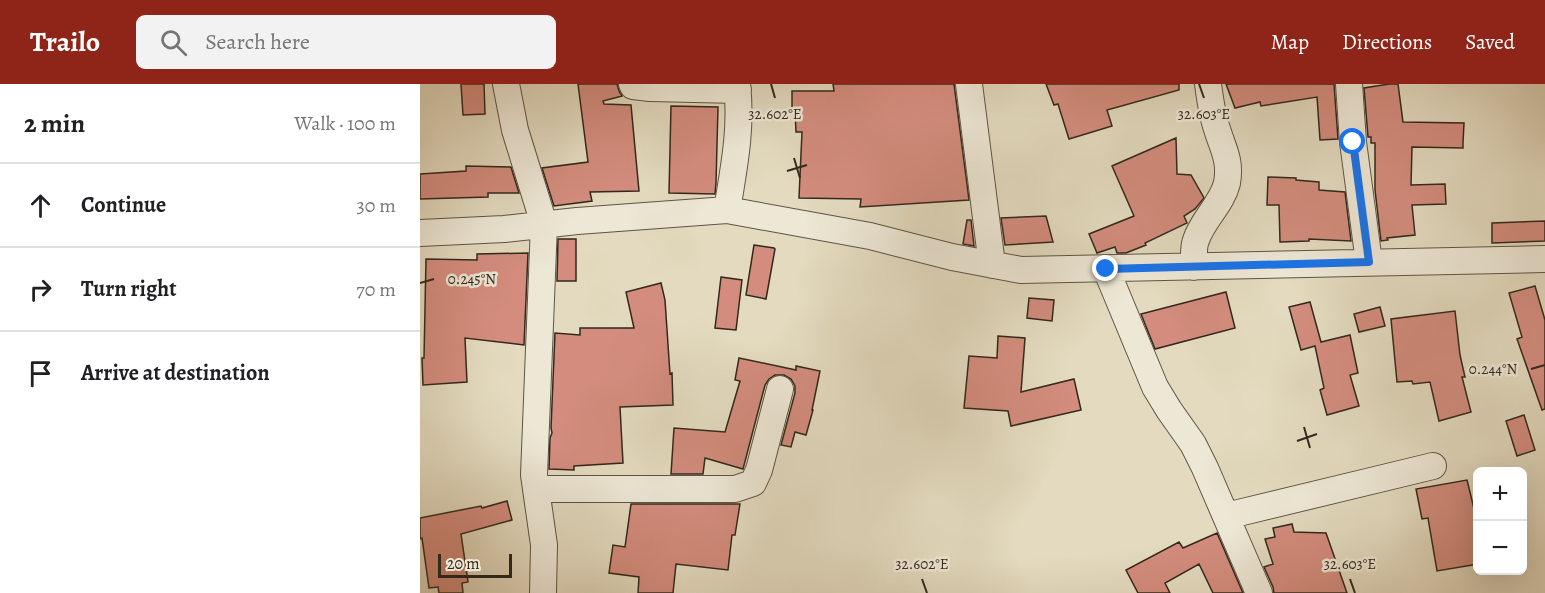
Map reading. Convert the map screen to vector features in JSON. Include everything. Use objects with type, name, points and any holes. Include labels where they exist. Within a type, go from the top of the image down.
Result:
[{"type":"street","points":[[506,84],[515,130],[544,224],[534,475],[544,546],[543,593]]},
{"type":"street","points":[[632,84],[650,88],[737,87],[740,110],[738,141],[727,210]]},
{"type":"street","points":[[969,84],[992,265]]},
{"type":"street","points":[[1194,267],[1196,240],[1227,184],[1228,167],[1225,148],[1217,130],[1208,84]]},
{"type":"street","points":[[1349,84],[1353,142],[1369,262]]},
{"type":"street","points":[[420,233],[504,229],[727,210],[870,236],[952,257],[1021,270],[1543,260]]},
{"type":"street","points":[[1106,269],[1155,387],[1193,444],[1259,593]]},
{"type":"street","points":[[536,489],[735,489],[753,483],[759,470],[780,389]]},
{"type":"street","points":[[1226,516],[1433,466]]},
{"type":"building","points":[[461,84],[484,84],[485,114],[463,115]]},
{"type":"building","points":[[578,84],[617,84],[622,96],[603,101],[604,104],[631,105],[639,191],[590,192],[592,201],[554,206],[542,168],[588,162]]},
{"type":"building","points":[[833,84],[954,84],[969,200],[860,207],[861,199],[799,198],[802,132],[796,132],[795,111],[792,111],[792,91],[834,91]]},
{"type":"building","points":[[1046,84],[1179,84],[1179,90],[1107,110],[1112,126],[1069,139],[1058,104],[1054,105]]},
{"type":"building","points":[[1226,84],[1334,84],[1338,139],[1320,140],[1317,97],[1261,106],[1260,102],[1235,108]]},
{"type":"building","points":[[1398,84],[1403,122],[1464,123],[1463,148],[1412,147],[1411,185],[1445,184],[1446,204],[1412,205],[1415,235],[1387,238],[1388,240],[1381,241],[1375,190],[1375,143],[1371,143],[1371,137],[1368,137],[1364,88]]},
{"type":"building","points":[[671,106],[718,107],[715,194],[669,193]]},
{"type":"building","points":[[1176,138],[1177,174],[1191,175],[1204,198],[1195,209],[1184,216],[1187,223],[1126,253],[1117,253],[1115,247],[1097,253],[1089,234],[1134,216],[1112,166]]},
{"type":"building","points":[[466,166],[511,167],[519,193],[488,193],[488,197],[420,199],[420,174],[466,171]]},
{"type":"building","points":[[1268,177],[1319,182],[1319,190],[1345,192],[1351,241],[1309,239],[1309,241],[1280,242],[1279,205],[1267,205]]},
{"type":"building","points":[[1046,216],[1053,242],[1005,245],[1001,218]]},
{"type":"building","points":[[967,220],[971,220],[974,246],[963,244]]},
{"type":"building","points":[[1545,221],[1545,241],[1492,243],[1492,223]]},
{"type":"building","points":[[558,239],[576,239],[576,281],[557,281]]},
{"type":"building","points":[[754,245],[775,249],[766,299],[746,295]]},
{"type":"building","points":[[528,253],[524,345],[465,338],[467,382],[423,385],[426,259],[477,260],[477,254]]},
{"type":"building","points":[[721,277],[742,280],[736,330],[715,328]]},
{"type":"building","points":[[661,283],[665,300],[673,405],[620,407],[623,463],[574,466],[574,470],[549,469],[555,333],[580,335],[580,328],[634,328],[626,292]]},
{"type":"building","points":[[1535,286],[1545,320],[1545,409],[1542,410],[1517,339],[1522,337],[1509,293]]},
{"type":"building","points":[[1226,292],[1235,328],[1155,349],[1141,314]]},
{"type":"building","points":[[1029,298],[1054,300],[1052,321],[1027,318]]},
{"type":"building","points":[[1310,302],[1321,342],[1350,335],[1358,373],[1350,375],[1359,406],[1327,415],[1320,390],[1324,388],[1315,346],[1301,350],[1289,307]]},
{"type":"building","points":[[1380,307],[1385,326],[1359,332],[1354,314]]},
{"type":"building","points":[[1455,311],[1465,377],[1462,377],[1471,412],[1439,421],[1430,382],[1413,384],[1412,381],[1397,382],[1391,319]]},
{"type":"building","points":[[998,336],[1025,338],[1021,392],[1074,379],[1081,410],[1011,426],[1008,411],[964,408],[969,356],[997,358]]},
{"type":"building","points":[[739,358],[796,370],[796,366],[820,371],[806,435],[795,432],[791,447],[781,445],[795,386],[791,379],[784,375],[775,375],[765,385],[743,469],[705,458],[703,474],[671,474],[674,428],[725,432],[740,381],[735,380]]},
{"type":"building","points":[[1524,415],[1535,450],[1517,456],[1506,421]]},
{"type":"building","points":[[1467,480],[1473,505],[1473,565],[1437,571],[1428,518],[1422,519],[1416,489]]},
{"type":"building","points":[[507,501],[512,520],[461,534],[468,582],[462,583],[463,593],[439,593],[438,587],[429,588],[422,538],[420,539],[420,518],[481,506],[482,508]]},
{"type":"building","points":[[631,504],[740,504],[735,535],[732,535],[728,570],[676,564],[673,593],[638,593],[639,577],[609,573],[613,545],[625,547]]},
{"type":"building","points":[[1292,524],[1294,532],[1326,533],[1347,593],[1274,593],[1264,567],[1273,564],[1265,539],[1275,537],[1273,528]]},
{"type":"building","points":[[1217,533],[1243,593],[1213,593],[1199,564],[1165,583],[1170,593],[1138,593],[1126,570],[1179,542],[1183,548]]},
{"type":"route","points":[[1106,269],[1369,262],[1353,142]]}]
